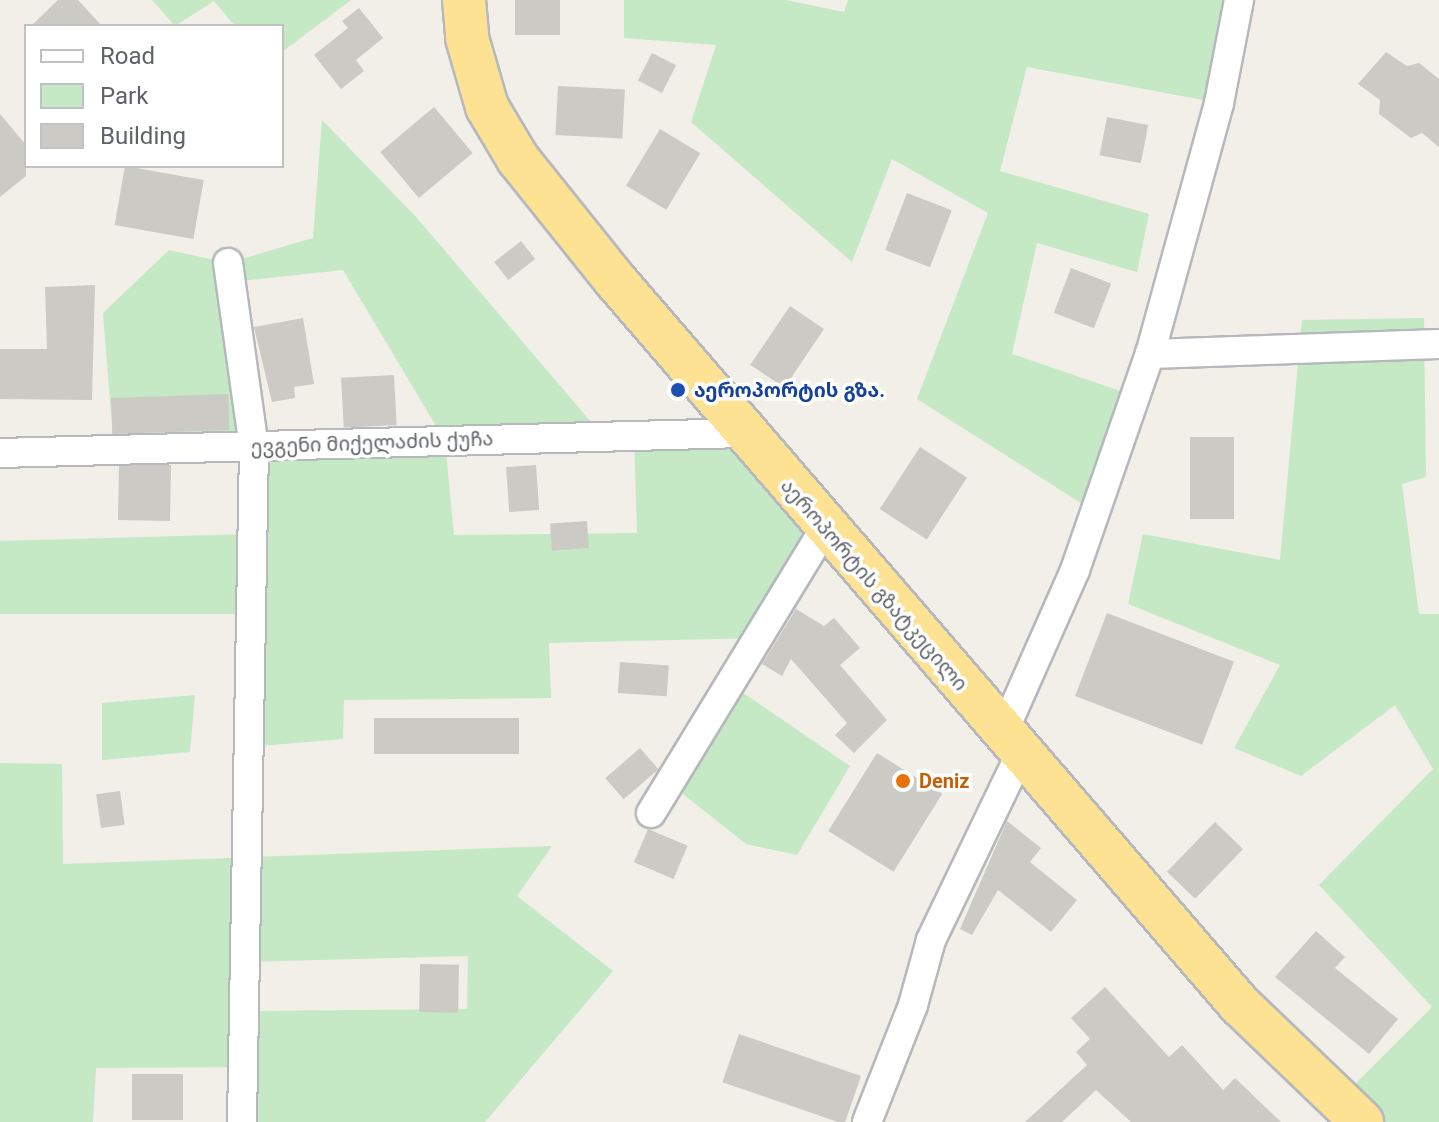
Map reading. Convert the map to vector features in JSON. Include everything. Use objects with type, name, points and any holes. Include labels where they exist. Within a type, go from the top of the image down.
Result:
[{"type":"highway","name":"აეროპორტის გზატკეცილი","points":[[464,0],[467,38],[487,107],[518,159],[744,433],[1011,745],[1269,1037],[1362,1122]]},
{"type":"street","points":[[867,1122],[913,1005],[931,940],[1011,745],[1150,354],[1219,103],[1239,0]]},
{"type":"street","points":[[228,263],[254,447],[242,1122]]},
{"type":"street","points":[[1150,354],[1439,344]]},
{"type":"street","name":"ევგენი მიქელაძის ქუჩა","points":[[0,453],[744,433]]},
{"type":"street","points":[[651,813],[825,528]]},
{"type":"green space","points":[[152,0],[351,0],[284,50],[284,24],[233,24],[214,1],[178,24],[173,24]]},
{"type":"green space","points":[[624,0],[786,0],[844,12],[848,0],[1239,0],[1219,103],[1027,67],[1000,171],[1149,214],[1137,272],[1037,243],[1012,354],[1135,396],[1095,512],[917,399],[988,213],[892,159],[852,262],[691,122],[716,45],[624,38]]},
{"type":"green space","points":[[322,120],[417,218],[603,436],[445,441],[454,535],[637,533],[634,436],[744,433],[825,528],[758,638],[549,643],[551,698],[344,700],[343,739],[249,747],[251,614],[0,614],[0,541],[251,534],[253,447],[114,450],[103,313],[169,250],[228,263],[313,238]],"holes":[[[343,270],[445,441],[254,447],[231,282]]]},
{"type":"green space","points":[[1424,318],[1426,477],[1402,484],[1419,614],[1439,614],[1439,1122],[1362,1122],[1336,1103],[1432,1007],[1319,885],[1433,769],[1395,705],[1301,776],[1234,748],[1280,665],[1128,604],[1143,534],[1280,560],[1302,320]]},
{"type":"green space","points":[[733,686],[850,766],[797,855],[746,844],[673,786]]},
{"type":"green space","points":[[195,695],[190,752],[102,760],[102,703]]},
{"type":"green space","points":[[0,763],[62,764],[63,864],[552,846],[517,896],[613,971],[485,1122],[244,1122],[244,1067],[96,1068],[93,1122],[0,1122]],"holes":[[[468,956],[467,1009],[246,1011],[247,962]]]},
{"type":"building","points":[[58,0],[78,0],[100,24],[33,24]]},
{"type":"building","points":[[515,0],[560,0],[560,35],[515,35]]},
{"type":"building","points":[[359,8],[383,38],[356,60],[364,71],[341,89],[314,55],[348,28],[342,21]]},
{"type":"building","points":[[1386,52],[1407,66],[1419,63],[1439,79],[1439,147],[1422,133],[1411,138],[1379,114],[1380,100],[1358,84]]},
{"type":"building","points":[[652,53],[676,65],[662,93],[638,81]]},
{"type":"building","points":[[558,86],[625,90],[622,138],[555,135]]},
{"type":"building","points":[[434,107],[473,153],[419,198],[380,152]]},
{"type":"building","points":[[0,114],[24,143],[26,176],[0,197]]},
{"type":"building","points":[[1107,117],[1148,125],[1141,163],[1100,155]]},
{"type":"building","points":[[660,129],[700,153],[666,210],[626,186]]},
{"type":"building","points":[[125,168],[204,180],[193,239],[115,225]]},
{"type":"building","points":[[907,193],[952,210],[930,267],[885,250]]},
{"type":"building","points":[[521,241],[535,259],[508,280],[494,262]]},
{"type":"building","points":[[1071,268],[1111,283],[1094,328],[1054,313]]},
{"type":"building","points":[[95,285],[92,400],[0,399],[0,349],[47,349],[45,287]]},
{"type":"building","points":[[790,306],[824,329],[784,388],[750,365]]},
{"type":"building","points":[[303,318],[314,384],[294,387],[295,398],[272,402],[254,327]]},
{"type":"building","points":[[394,375],[397,425],[344,428],[341,378]]},
{"type":"building","points":[[228,394],[229,430],[112,434],[111,398]]},
{"type":"building","points":[[1190,437],[1234,437],[1234,519],[1190,519]]},
{"type":"building","points":[[920,447],[967,477],[927,540],[880,509]]},
{"type":"building","points":[[119,464],[171,465],[170,521],[118,520]]},
{"type":"building","points":[[536,465],[539,510],[509,512],[506,467]]},
{"type":"building","points":[[587,521],[589,548],[552,551],[550,524]]},
{"type":"building","points":[[796,609],[824,626],[834,618],[860,648],[840,665],[887,720],[854,753],[835,735],[847,723],[791,659],[782,676],[762,664]]},
{"type":"building","points":[[1107,613],[1234,662],[1202,745],[1075,696]]},
{"type":"building","points":[[620,662],[669,665],[667,696],[618,693]]},
{"type":"building","points":[[374,718],[519,718],[519,754],[374,754]]},
{"type":"building","points":[[640,748],[658,769],[624,799],[605,778]]},
{"type":"building","points":[[877,753],[942,794],[894,872],[828,831]]},
{"type":"building","points":[[120,791],[125,825],[101,828],[96,794]]},
{"type":"building","points":[[1007,821],[1041,848],[1030,862],[1077,900],[1051,932],[998,890],[972,935],[960,929]]},
{"type":"building","points":[[1215,822],[1243,849],[1195,899],[1167,872]]},
{"type":"building","points":[[648,829],[688,846],[674,879],[634,862]]},
{"type":"building","points":[[1316,931],[1345,957],[1335,968],[1398,1019],[1369,1054],[1275,977]]},
{"type":"building","points":[[420,964],[459,965],[458,1013],[419,1012]]},
{"type":"building","points":[[1105,987],[1169,1057],[1182,1045],[1223,1090],[1235,1078],[1281,1122],[1131,1122],[1096,1090],[1062,1122],[1025,1122],[1087,1065],[1076,1052],[1090,1039],[1071,1018]]},
{"type":"building","points":[[739,1034],[861,1076],[845,1122],[722,1082]]},
{"type":"building","points":[[132,1074],[183,1074],[183,1120],[132,1120]]},
{"type":"place","name":"აეროპორტის გზა.","points":[[678,390]]},
{"type":"place","name":"Deniz","points":[[903,781]]}]
